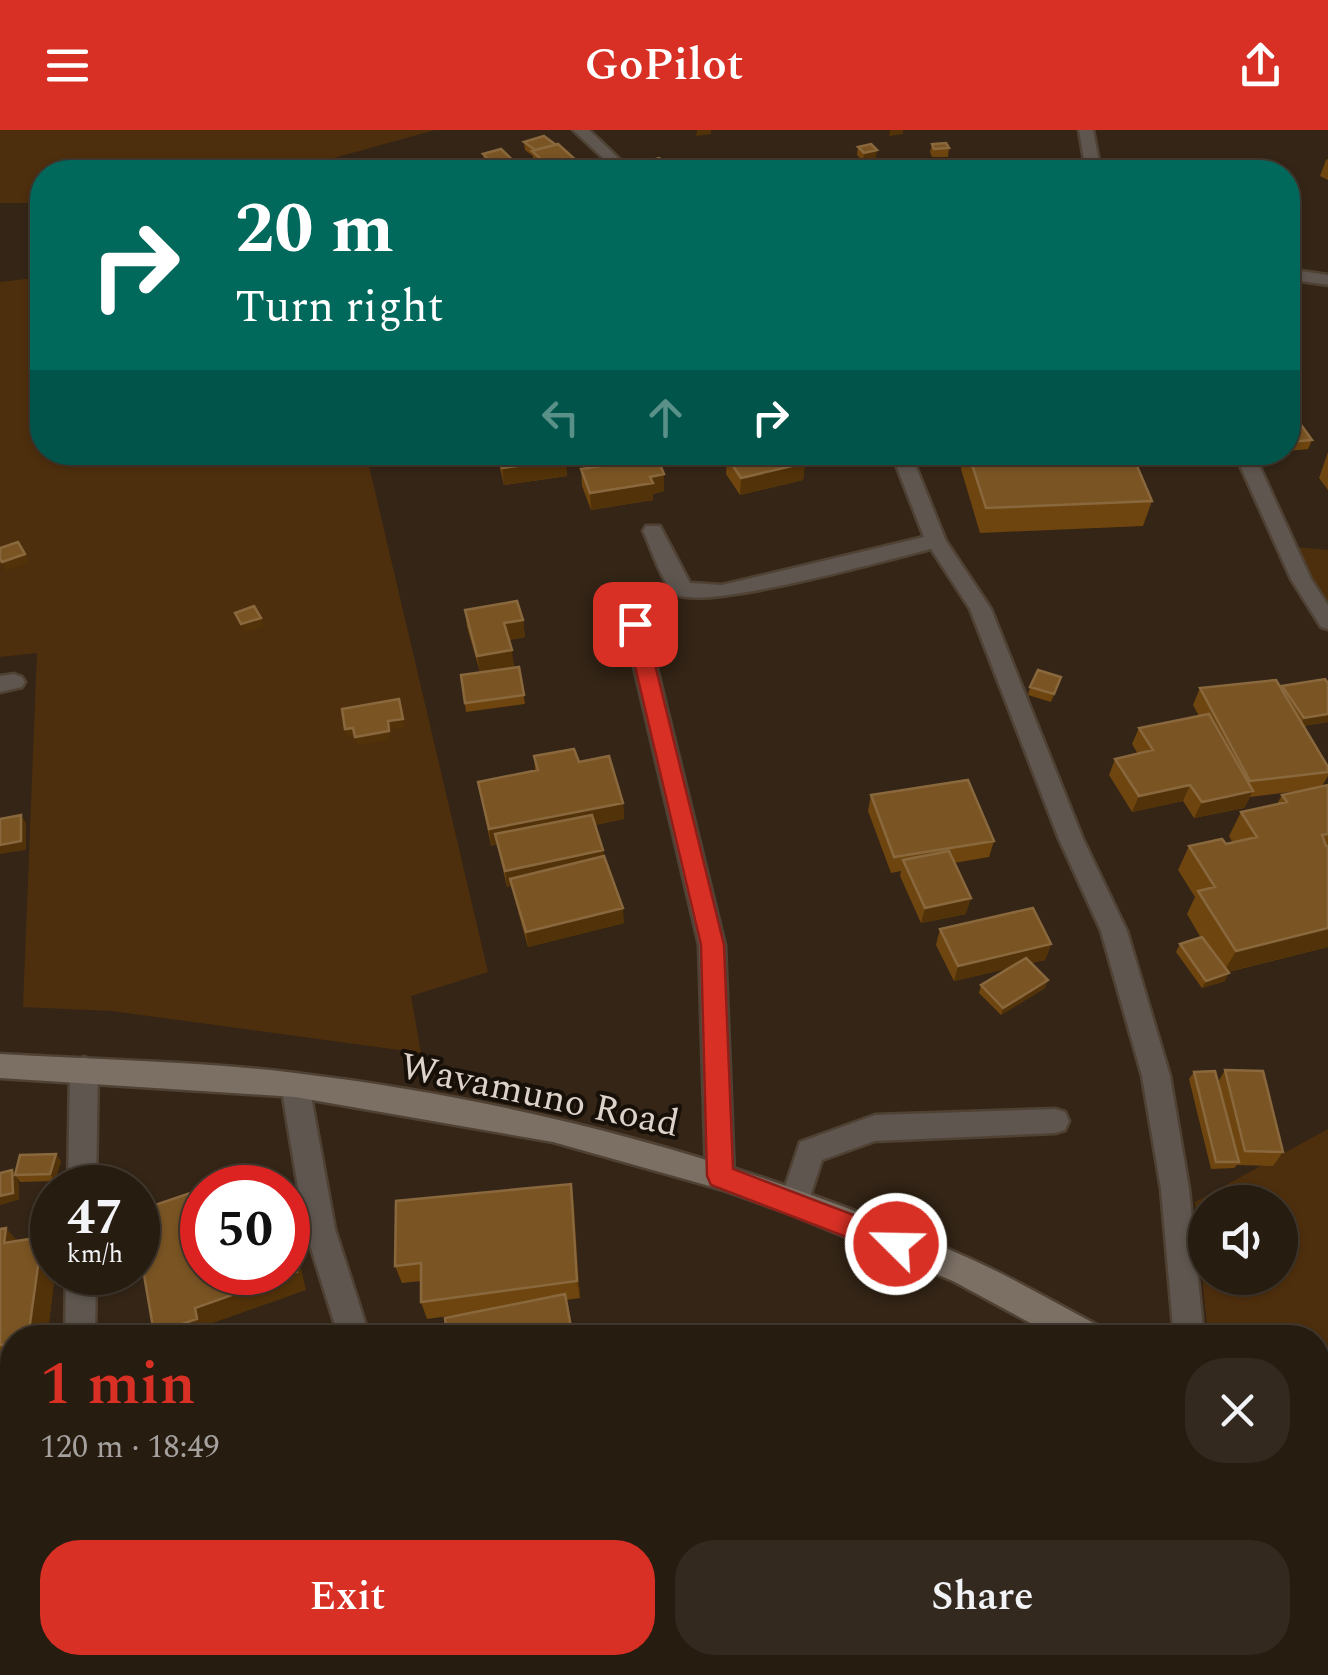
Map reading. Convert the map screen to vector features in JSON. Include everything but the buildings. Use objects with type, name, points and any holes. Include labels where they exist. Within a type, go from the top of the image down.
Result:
[{"type":"main road","name":"Wavamuno Road","points":[[0,1066],[294,1085],[553,1130],[720,1176],[796,1202],[964,1271],[1066,1325]]},
{"type":"street","points":[[580,130],[613,160]]},
{"type":"street","points":[[1086,130],[1092,160]]},
{"type":"street","points":[[1300,276],[1328,280]]},
{"type":"street","points":[[905,465],[936,541],[980,609],[1071,839],[1114,931],[1156,1076],[1175,1189],[1188,1325]]},
{"type":"street","points":[[1250,465],[1301,579],[1328,622]]},
{"type":"street","points":[[653,531],[674,579],[683,590],[700,593],[722,592],[936,541]]},
{"type":"street","points":[[635,624],[712,945],[720,1176]]},
{"type":"street","points":[[82,1165],[84,1069]]},
{"type":"street","points":[[294,1085],[320,1229],[351,1325]]},
{"type":"street","points":[[796,1202],[810,1150],[838,1138],[875,1128],[1055,1121]]},
{"type":"street","points":[[80,1325],[81,1295]]},
{"type":"shaded area","points":[[0,130],[435,130],[323,160],[30,160],[30,203],[0,203]]},
{"type":"shaded area","points":[[30,278],[30,465],[369,465],[488,972],[411,996],[421,1053],[112,1011],[23,1007],[37,653],[0,657],[0,282]]},
{"type":"shaded area","points":[[1295,547],[1328,550],[1328,610]]},
{"type":"shaded area","points":[[1328,1129],[1328,1325],[1207,1325],[1204,1295],[1298,1295],[1298,1185],[1226,1185]]},
{"type":"route","points":[[635,624],[712,945],[720,1176],[796,1202],[896,1244]]}]
